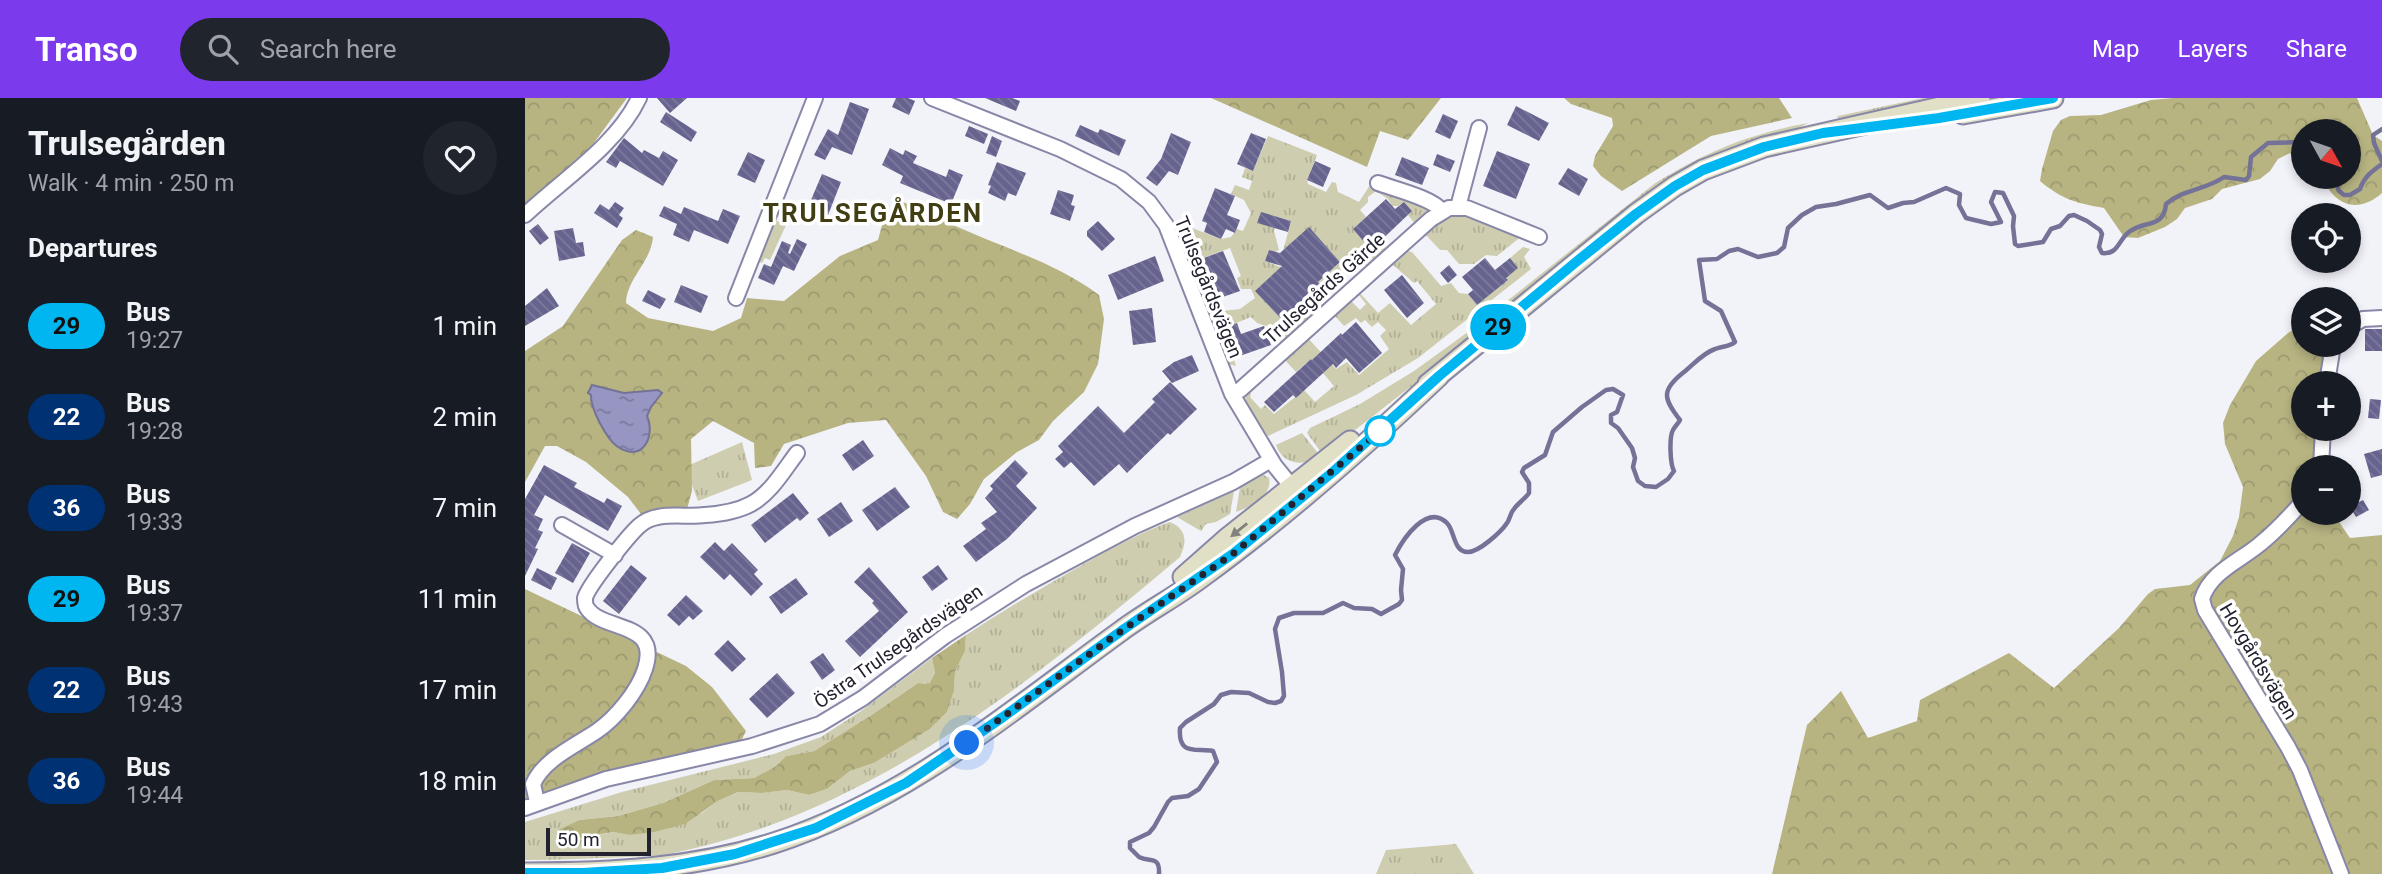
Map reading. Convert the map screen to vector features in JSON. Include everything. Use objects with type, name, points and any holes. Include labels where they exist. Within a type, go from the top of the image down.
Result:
[{"type":"street","points":[[525,215],[584,165],[620,128],[639,98]]},
{"type":"street","points":[[736,298],[815,98]]},
{"type":"street","name":"Trulsegårdsvägen","points":[[932,98],[1060,149],[1117,176],[1149,202],[1166,225],[1232,394],[1271,460],[1297,492]]},
{"type":"street","points":[[525,873],[583,873],[662,868],[735,854],[816,828],[906,783],[1026,702],[1124,629],[1226,539],[1297,492],[1385,414],[1439,376],[1576,262],[1675,186],[1703,170],[1735,157],[1823,133],[1980,98]]},
{"type":"street","points":[[1823,133],[1939,118],[2053,98]]},
{"type":"street","points":[[1479,128],[1458,207],[1467,208],[1539,237]]},
{"type":"street","points":[[1378,183],[1426,200],[1442,211]]},
{"type":"street","name":"Trulsegårds Gärde","points":[[1232,394],[1240,390],[1395,249],[1442,211],[1458,207]]},
{"type":"street","points":[[2361,320],[2382,318]]},
{"type":"street","points":[[531,805],[533,784],[542,770],[600,728],[619,709],[645,670],[647,644],[627,628],[597,616],[587,608],[585,602],[589,590],[615,555],[638,527],[653,518],[704,516],[728,512],[754,502],[776,481],[797,453]]},
{"type":"street","name":"Östra Trulsegårdsvägen","points":[[531,805],[606,779],[752,746],[820,724],[863,698],[945,636],[1026,584],[1135,526],[1233,482],[1271,460]]},
{"type":"street","name":"Hovgårdsvägen","points":[[2291,514],[2259,545],[2210,580],[2202,599],[2205,610],[2300,770],[2341,874]]},
{"type":"street","points":[[562,524],[615,555]]},
{"type":"green space","points":[[525,98],[627,98],[585,155],[525,209]]},
{"type":"green space","points":[[1211,98],[1441,98],[1408,140],[1380,131],[1367,167]]},
{"type":"green space","points":[[1564,98],[1779,98],[1792,118],[1711,136],[1622,191],[1601,176],[1593,166],[1595,156],[1613,126],[1612,118],[1571,104]]},
{"type":"green space","points":[[1923,98],[1951,98],[1837,118],[1838,116]]},
{"type":"green space","points":[[2357,98],[2373,135],[2382,141],[2382,193],[2361,204],[2345,203],[2329,189],[2361,189],[2361,119],[2291,119],[2291,154],[2278,159],[2260,179],[2222,189],[2212,199],[2185,208],[2177,219],[2165,227],[2138,238],[2124,237],[2104,208],[2070,200],[2040,181],[2053,131],[2061,120],[2070,116],[2101,115],[2151,100]]},
{"type":"green space","points":[[1808,123],[1797,129],[1728,149],[1696,164],[1323,455],[1307,433],[1310,428],[1360,404],[1414,371],[1472,329],[1654,184],[1728,146]]},
{"type":"green space","points":[[1268,136],[1317,155],[1307,180],[1308,184],[1326,192],[1332,182],[1336,183],[1338,192],[1359,202],[1370,185],[1422,203],[1430,210],[1429,215],[1417,226],[1408,215],[1412,211],[1404,202],[1392,206],[1388,199],[1376,191],[1368,197],[1368,202],[1360,210],[1366,217],[1353,229],[1371,250],[1381,241],[1390,250],[1368,268],[1360,261],[1327,292],[1319,283],[1312,288],[1340,262],[1309,228],[1283,251],[1291,221],[1278,217],[1274,231],[1279,250],[1269,250],[1266,261],[1285,269],[1256,291],[1287,325],[1310,304],[1306,291],[1319,304],[1320,310],[1285,346],[1266,326],[1251,317],[1224,328],[1236,366],[1225,363],[1205,313],[1240,309],[1255,298],[1251,289],[1241,289],[1237,278],[1241,276],[1230,248],[1198,260],[1198,264],[1189,267],[1193,248],[1179,246],[1179,228],[1184,225],[1221,239],[1231,237],[1237,229],[1243,231],[1251,213],[1244,200],[1231,194],[1235,185],[1249,190],[1252,181],[1242,177],[1245,168],[1253,171]]},
{"type":"green space","points":[[903,202],[1035,259],[1084,284],[1099,295],[1104,319],[1098,364],[1084,392],[1053,421],[1039,440],[1017,452],[984,479],[970,504],[957,519],[943,512],[926,476],[886,420],[848,423],[784,444],[771,466],[755,468],[754,443],[713,421],[691,439],[692,491],[687,509],[641,514],[628,497],[586,462],[557,446],[545,446],[525,482],[525,351],[563,326],[622,240],[636,230],[653,237],[648,254],[630,286],[626,303],[648,318],[713,331],[741,318],[747,298],[784,301],[840,256],[878,240],[884,218]]},
{"type":"green space","points":[[1458,211],[1523,235],[1497,256],[1486,255],[1474,264],[1459,264],[1447,250],[1440,250],[1425,234],[1430,227]]},
{"type":"green space","points":[[773,219],[786,225],[770,260],[765,258],[762,263],[756,260]]},
{"type":"green space","points":[[1523,247],[1530,249],[1524,257],[1531,269],[1418,358],[1356,395],[1268,436],[1251,414],[1246,401],[1249,390],[1250,397],[1261,409],[1265,405],[1274,414],[1304,390],[1315,402],[1334,386],[1311,359],[1296,372],[1283,358],[1307,337],[1336,369],[1347,362],[1359,375],[1389,349],[1380,336],[1386,330],[1378,322],[1372,327],[1365,320],[1361,323],[1356,318],[1344,326],[1334,315],[1350,300],[1360,310],[1366,304],[1359,292],[1378,313],[1390,303],[1411,325],[1436,304],[1417,281],[1414,283],[1393,265],[1408,251],[1412,252],[1441,286],[1451,283],[1459,293],[1468,294],[1477,305],[1508,280],[1498,268],[1501,265],[1509,275],[1518,268],[1510,258]]},
{"type":"green space","points":[[2291,331],[2291,357],[2325,357],[2323,371],[2291,371],[2291,441],[2319,441],[2317,455],[2291,455],[2291,525],[2341,525],[2350,538],[2382,535],[2382,874],[1772,874],[1807,725],[1841,691],[1868,738],[1917,721],[1920,700],[2009,653],[2054,688],[2119,628],[2148,594],[2155,589],[2190,585],[2220,561],[2239,517],[2243,487],[2225,444],[2223,423],[2230,405],[2256,361]]},
{"type":"green space","points":[[1302,433],[1321,457],[1302,463],[1289,460],[1279,452],[1276,445]]},
{"type":"green space","points":[[742,442],[752,480],[698,501],[685,467]]},
{"type":"green space","points":[[1262,474],[1269,478],[1264,495],[1254,504],[1236,512],[1240,487]]},
{"type":"green space","points":[[1234,491],[1230,514],[1206,524],[1201,531],[1177,517]]},
{"type":"green space","points":[[1170,522],[1180,528],[1184,536],[1180,557],[1064,652],[1004,696],[942,738],[878,776],[811,809],[741,835],[668,854],[525,860],[525,822],[622,792],[774,754],[821,737],[932,658],[935,673],[929,684],[918,683],[814,751],[786,756],[776,766],[754,778],[714,780],[663,803],[618,816],[579,820],[559,830],[586,838],[613,832],[629,835],[702,813],[718,801],[738,792],[787,790],[809,795],[827,789],[850,771],[874,763],[930,729],[947,712],[954,691],[955,672],[965,651],[966,635],[1082,565],[1136,536]]},
{"type":"green space","points":[[525,589],[686,666],[712,687],[746,731],[739,745],[525,804]]},
{"type":"green space","points":[[966,635],[965,651],[955,672],[954,691],[947,712],[930,729],[874,763],[850,771],[827,789],[809,795],[787,790],[738,792],[718,801],[685,824],[654,832],[629,835],[613,832],[564,841],[558,830],[579,820],[618,816],[663,803],[714,780],[754,778],[776,766],[786,756],[814,751],[918,683],[929,684],[935,673],[932,658]]},
{"type":"green space","points":[[1456,844],[1474,874],[1376,874],[1386,850]]},
{"type":"water","points":[[592,385],[624,393],[658,390],[662,393],[647,416],[650,432],[640,450],[627,451],[609,438],[588,393]]},
{"type":"building","points":[[657,98],[687,98],[670,113]]},
{"type":"building","points":[[896,98],[915,101],[909,115],[892,107]]},
{"type":"building","points":[[985,98],[1012,98],[1020,101],[1016,111]]},
{"type":"building","points":[[850,102],[869,109],[852,155],[832,147],[825,160],[814,155],[828,129],[838,135]]},
{"type":"building","points":[[1516,106],[1549,123],[1539,141],[1507,125]]},
{"type":"building","points":[[666,112],[697,132],[691,142],[660,122]]},
{"type":"building","points":[[1443,114],[1458,121],[1450,139],[1435,132]]},
{"type":"building","points":[[1080,125],[1098,133],[1100,129],[1126,140],[1119,156],[1075,136]]},
{"type":"building","points":[[969,126],[988,134],[984,144],[965,136]]},
{"type":"building","points":[[1171,133],[1191,142],[1178,175],[1169,171],[1157,186],[1146,178],[1161,159]]},
{"type":"building","points":[[1251,133],[1266,139],[1253,171],[1237,164]]},
{"type":"building","points":[[992,136],[1002,141],[996,157],[986,153]]},
{"type":"building","points":[[624,138],[642,153],[644,150],[659,158],[663,151],[678,160],[663,186],[620,161],[616,168],[606,162]]},
{"type":"building","points":[[890,148],[903,155],[905,150],[917,156],[913,163],[946,177],[949,169],[963,175],[951,204],[900,183],[903,176],[882,165]]},
{"type":"building","points":[[1497,151],[1530,164],[1516,199],[1483,186]]},
{"type":"building","points":[[748,152],[765,160],[755,183],[737,175]]},
{"type":"building","points":[[1437,154],[1455,161],[1450,172],[1433,165]]},
{"type":"building","points":[[1402,157],[1429,168],[1422,185],[1395,175]]},
{"type":"building","points":[[1315,161],[1331,168],[1323,187],[1307,180]]},
{"type":"building","points":[[997,162],[1026,173],[1016,196],[1008,193],[1005,201],[988,193],[991,186],[988,185]]},
{"type":"building","points":[[1568,168],[1588,179],[1579,196],[1558,184]]},
{"type":"building","points":[[822,174],[841,182],[828,215],[808,207]]},
{"type":"building","points":[[1215,188],[1235,196],[1227,215],[1240,220],[1235,233],[1226,229],[1221,239],[1204,232],[1207,223],[1202,221]]},
{"type":"building","points":[[1058,190],[1074,195],[1071,205],[1075,206],[1070,221],[1050,214]]},
{"type":"building","points":[[1386,199],[1395,209],[1404,202],[1412,211],[1371,250],[1353,229]]},
{"type":"building","points":[[615,202],[624,208],[619,215],[623,218],[617,228],[594,213],[600,204],[609,210]]},
{"type":"building","points":[[664,206],[681,214],[684,207],[718,221],[723,209],[740,216],[728,244],[694,230],[689,242],[673,235],[677,224],[659,216]]},
{"type":"building","points":[[1261,212],[1291,221],[1288,232],[1257,223]]},
{"type":"building","points":[[1098,221],[1115,239],[1102,251],[1087,236],[1087,231]]},
{"type":"building","points":[[538,224],[549,238],[540,245],[529,231]]},
{"type":"building","points":[[1309,227],[1340,262],[1318,282],[1325,290],[1287,325],[1255,291],[1282,266],[1265,261],[1269,250],[1280,253]]},
{"type":"building","points":[[573,228],[576,243],[583,242],[585,256],[559,261],[554,231]]},
{"type":"building","points":[[797,239],[807,244],[794,271],[783,266],[774,285],[758,278],[764,264],[771,267],[782,241],[791,245],[790,254]]},
{"type":"building","points":[[1223,251],[1240,291],[1220,298],[1216,287],[1212,288],[1201,259]]},
{"type":"building","points":[[1155,256],[1164,281],[1118,300],[1108,275]]},
{"type":"building","points":[[1485,258],[1495,270],[1510,258],[1518,268],[1506,278],[1508,280],[1477,305],[1468,294],[1473,290],[1462,277]]},
{"type":"building","points":[[1449,265],[1457,275],[1448,283],[1440,273]]},
{"type":"building","points":[[1402,275],[1424,303],[1407,318],[1384,290]]},
{"type":"building","points":[[681,285],[708,296],[701,313],[674,302]]},
{"type":"building","points":[[547,288],[559,306],[525,326],[525,306]]},
{"type":"building","points":[[648,290],[666,299],[660,309],[642,301]]},
{"type":"building","points":[[1152,308],[1156,342],[1133,345],[1129,311]]},
{"type":"building","points":[[1356,322],[1382,353],[1359,373],[1346,358],[1336,368],[1333,364],[1296,398],[1293,395],[1274,412],[1264,402],[1311,359]]},
{"type":"building","points":[[1237,323],[1241,334],[1264,326],[1271,345],[1234,358],[1223,328]]},
{"type":"building","points":[[2365,329],[2382,329],[2382,351],[2365,351]]},
{"type":"building","points":[[1192,355],[1199,371],[1172,383],[1162,371],[1174,362]]},
{"type":"building","points":[[1170,382],[1197,409],[1127,473],[1119,464],[1094,486],[1071,462],[1064,468],[1055,459],[1063,452],[1058,446],[1098,406],[1124,433],[1155,402],[1152,399]]},
{"type":"building","points":[[2370,399],[2381,400],[2379,419],[2368,418]]},
{"type":"building","points":[[863,440],[874,456],[853,471],[842,455]]},
{"type":"building","points":[[2382,449],[2382,475],[2371,478],[2364,454]]},
{"type":"building","points":[[1015,460],[1028,473],[1016,486],[1037,508],[1007,539],[976,562],[963,546],[986,529],[981,523],[997,512],[985,498],[993,489],[990,486]]},
{"type":"building","points":[[544,465],[577,483],[574,487],[604,503],[607,498],[622,506],[608,531],[545,495],[534,515],[543,519],[538,530],[543,532],[525,576],[525,499]]},
{"type":"building","points":[[895,487],[910,507],[877,531],[862,510]]},
{"type":"building","points":[[793,493],[809,513],[800,521],[797,518],[765,543],[751,525]]},
{"type":"building","points":[[2363,500],[2369,510],[2361,514]]},
{"type":"building","points":[[841,502],[853,521],[829,537],[817,519]]},
{"type":"building","points":[[715,542],[724,551],[732,543],[758,570],[754,574],[763,584],[751,596],[730,574],[724,580],[700,557]]},
{"type":"building","points":[[572,543],[590,553],[573,583],[555,573]]},
{"type":"building","points":[[631,565],[647,578],[619,614],[603,601]]},
{"type":"building","points":[[938,565],[948,579],[932,591],[922,577]]},
{"type":"building","points":[[869,567],[908,612],[860,657],[845,641],[879,611],[872,603],[874,601],[854,582]]},
{"type":"building","points":[[537,568],[557,578],[551,590],[531,580]]},
{"type":"building","points":[[796,578],[808,594],[781,614],[769,597]]},
{"type":"building","points":[[686,595],[703,611],[693,620],[689,616],[679,626],[667,615]]},
{"type":"building","points":[[728,640],[746,659],[732,672],[714,654]]},
{"type":"building","points":[[823,653],[835,670],[822,680],[810,662]]},
{"type":"building","points":[[777,673],[795,693],[767,718],[749,699]]},
{"type":"waterway","points":[[2382,129],[2373,135],[2382,161]]},
{"type":"waterway","points":[[1159,874],[1158,864],[1139,857],[1130,848],[1130,842],[1149,833],[1172,798],[1188,796],[1199,789],[1217,762],[1213,751],[1185,747],[1180,737],[1180,728],[1214,704],[1221,695],[1231,692],[1249,693],[1268,702],[1281,701],[1284,696],[1275,629],[1279,618],[1294,613],[1323,613],[1343,603],[1354,608],[1372,609],[1381,614],[1399,604],[1402,600],[1403,569],[1395,555],[1410,533],[1424,520],[1432,517],[1447,523],[1457,545],[1463,551],[1473,551],[1484,545],[1504,527],[1513,511],[1529,493],[1529,483],[1522,472],[1524,468],[1545,455],[1553,432],[1606,390],[1613,389],[1623,395],[1617,412],[1611,415],[1611,423],[1618,428],[1632,448],[1635,458],[1633,467],[1638,481],[1645,486],[1656,487],[1668,479],[1674,471],[1671,457],[1672,433],[1680,420],[1670,406],[1668,389],[1703,356],[1735,342],[1721,311],[1705,301],[1699,260],[1717,259],[1738,249],[1758,257],[1777,253],[1784,247],[1788,228],[1816,207],[1870,195],[1888,208],[1914,202],[1946,188],[1960,194],[1959,205],[1966,218],[1991,224],[2001,222],[1991,202],[1995,192],[2003,193],[2014,216],[2015,244],[2018,246],[2043,242],[2051,229],[2060,226],[2069,216],[2074,215],[2100,230],[2102,234],[2099,247],[2102,253],[2108,253],[2116,248],[2127,233],[2158,220],[2165,211],[2166,204],[2173,199],[2224,177],[2246,180],[2251,157],[2268,143],[2291,142]]},
{"type":"waterway","points":[[2361,187],[2369,175],[2382,164]]},
{"type":"waterway","points":[[2338,189],[2344,195],[2350,195],[2360,189]]},
{"type":"bus line","name":"29","points":[[525,873],[583,873],[662,868],[735,854],[816,828],[906,783],[1234,553],[1303,498],[1439,376],[1576,262],[1636,214],[1703,170],[1764,147],[1823,133],[1939,118],[2053,98]]},
{"type":"district","name":"TRULSEGÅRDEN","points":[[873,213]]},
{"type":"route","points":[[967,743],[1234,553],[1380,431]]}]
